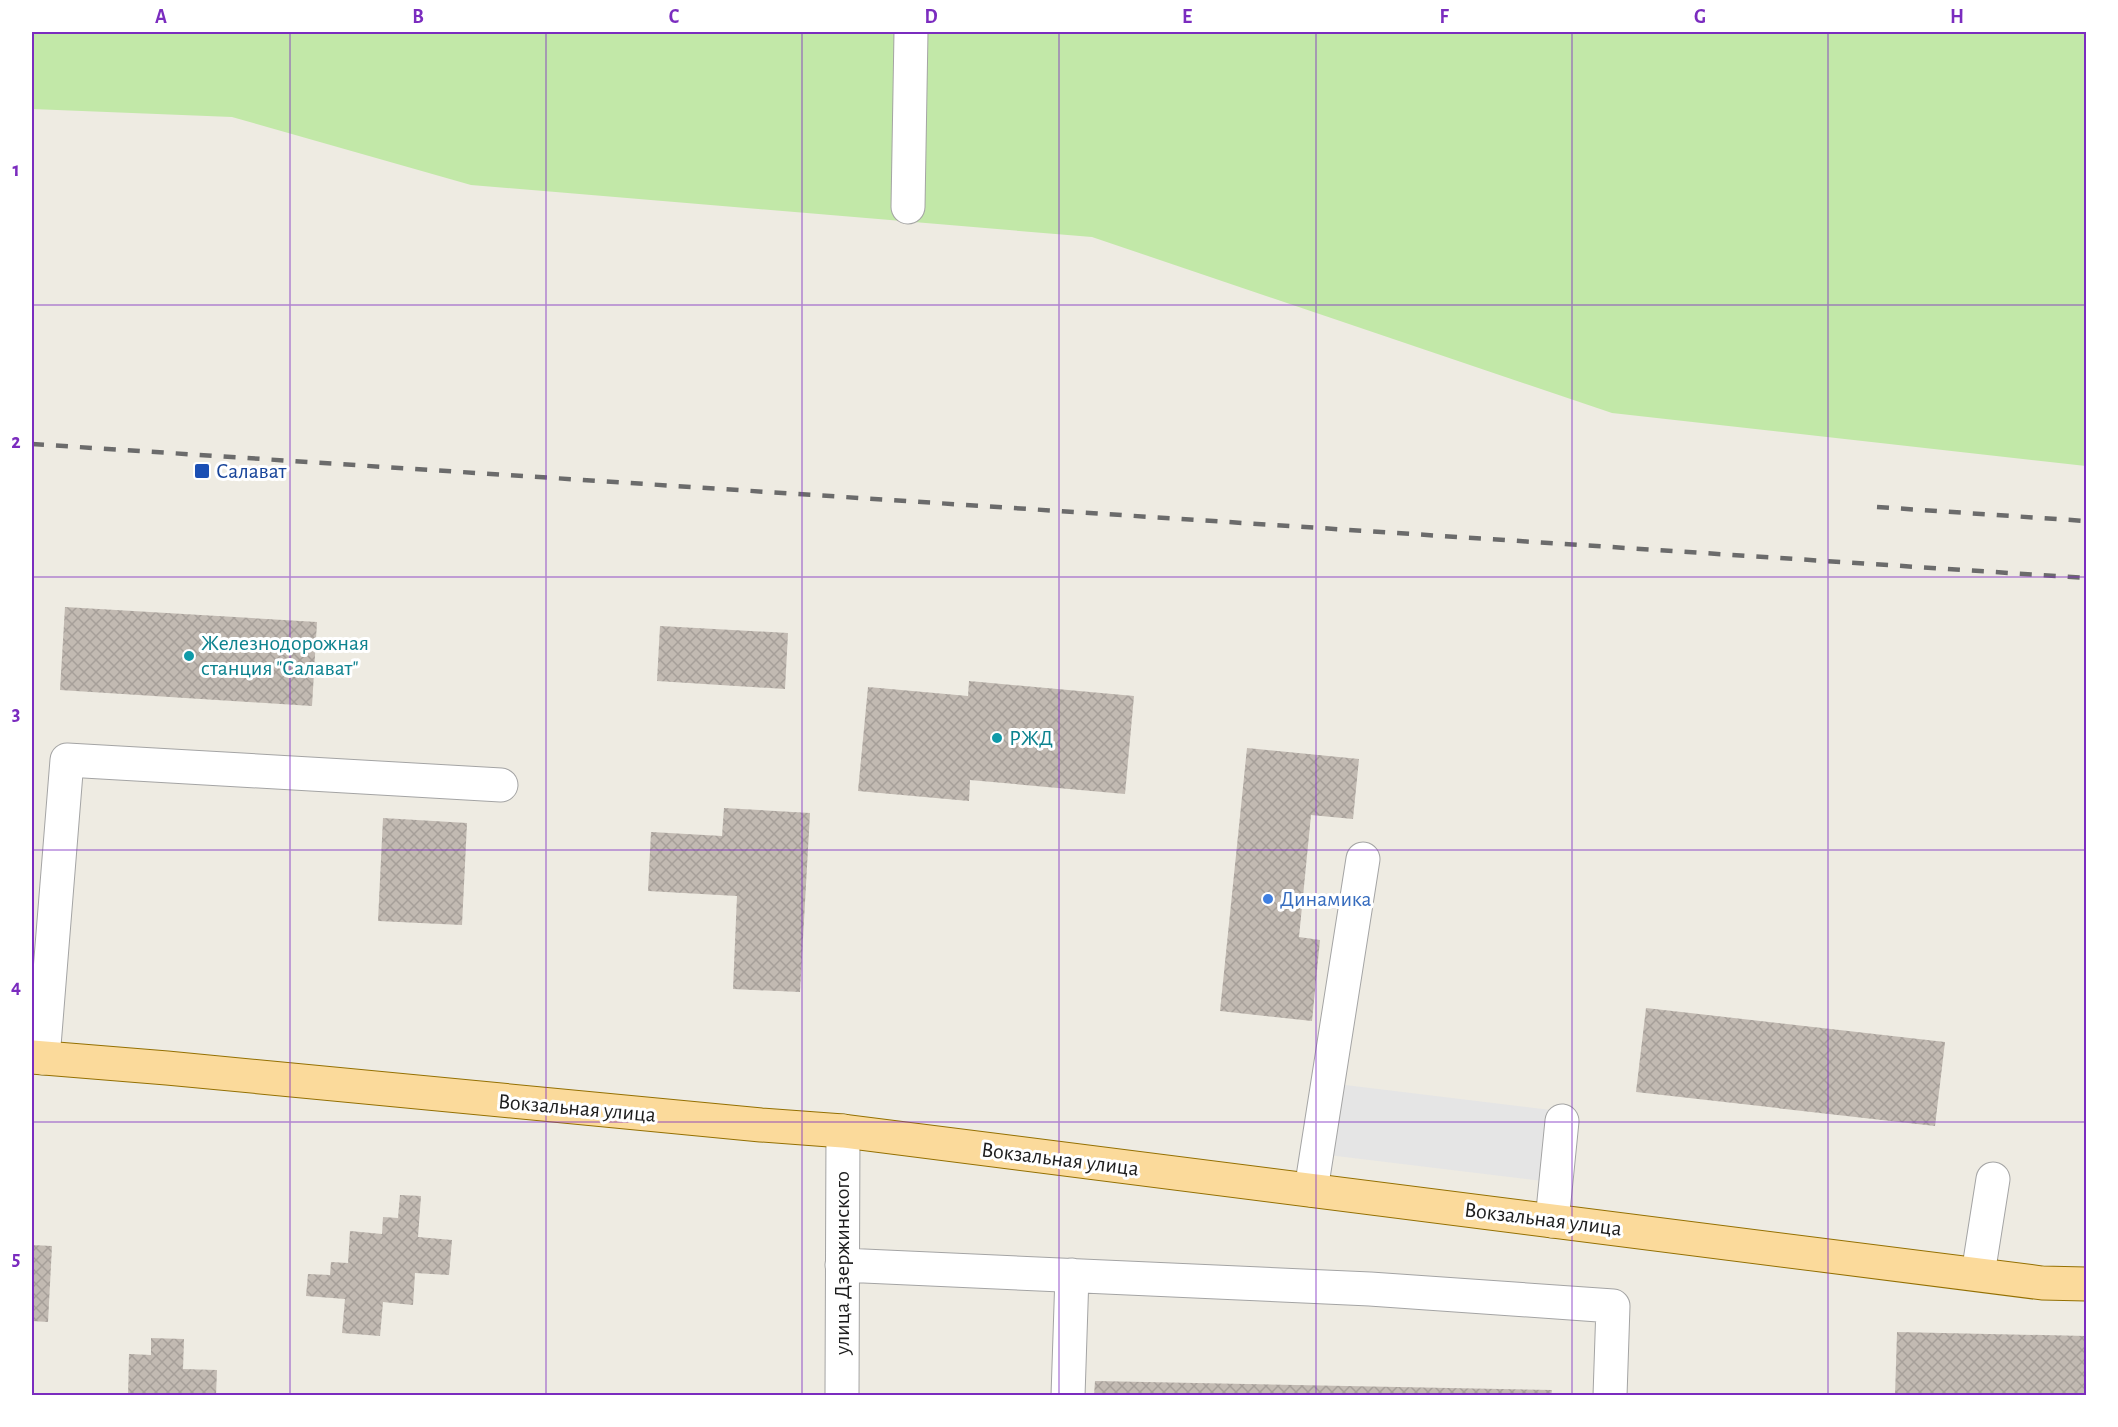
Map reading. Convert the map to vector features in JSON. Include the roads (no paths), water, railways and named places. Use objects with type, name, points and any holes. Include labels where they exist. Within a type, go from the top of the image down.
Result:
[{"type":"main road","name":"Вокзальная улица","points":[[37,1058],[179,1069],[843,1131],[2042,1282],[2086,1284]]},
{"type":"street","points":[[908,207],[911,32]]},
{"type":"street","points":[[37,1058],[67,760],[501,785]]},
{"type":"street","points":[[1311,1190],[1363,859]]},
{"type":"street","points":[[1552,1221],[1562,1121]]},
{"type":"street","name":"улица Дзержинского","points":[[842,1395],[843,1131]]},
{"type":"street","points":[[1978,1274],[1993,1179]]},
{"type":"street","points":[[842,1265],[1370,1288],[1613,1306],[1610,1395]]},
{"type":"street","points":[[1068,1395],[1072,1275]]},
{"type":"railway","points":[[32,444],[2086,578]]},
{"type":"railway","points":[[1877,507],[2086,521]]},
{"type":"place","name":"Салават","points":[[202,471]]},
{"type":"place","name":"Железнодорожная станция \"Салават\"","points":[[189,656]]},
{"type":"place","name":"РЖД","points":[[997,738]]},
{"type":"place","name":"Динамика","points":[[1268,899]]}]
